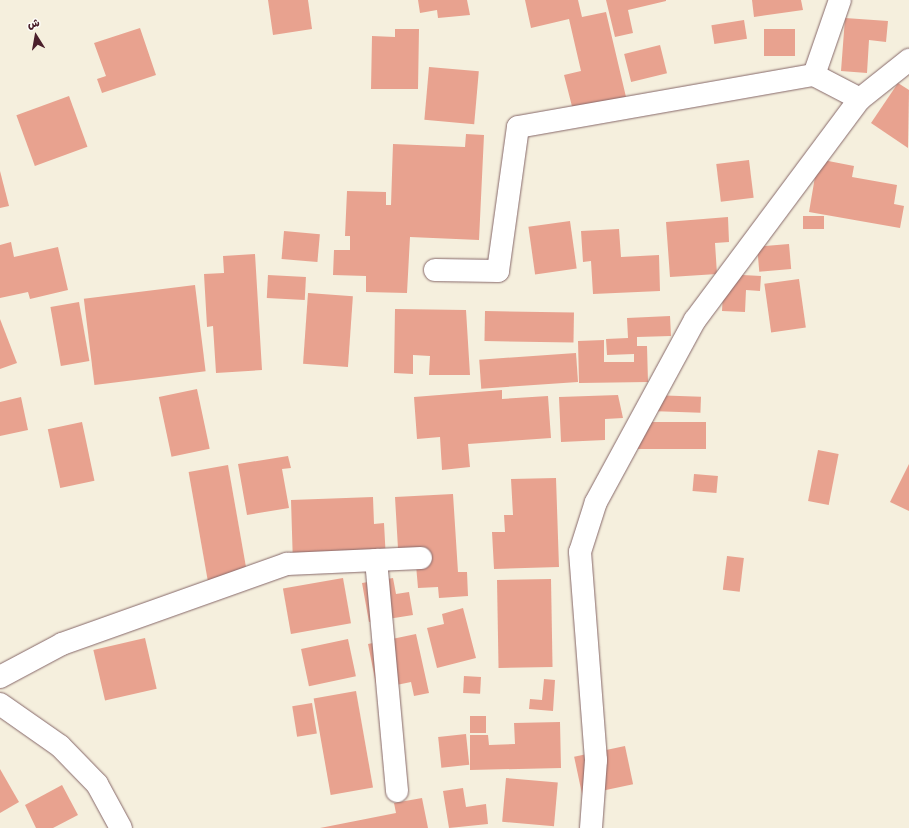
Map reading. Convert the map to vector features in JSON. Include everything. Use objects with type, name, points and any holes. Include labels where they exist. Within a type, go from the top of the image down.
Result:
[{"type":"street","points":[[814,75],[840,0]]},
{"type":"street","points":[[591,828],[596,760],[580,552],[596,502],[695,320],[860,99],[909,60]]},
{"type":"street","points":[[435,270],[498,271],[518,127],[814,75],[860,99]]},
{"type":"street","points":[[0,677],[62,644],[287,564],[421,558]]},
{"type":"street","points":[[376,560],[397,791]]},
{"type":"street","points":[[0,704],[65,751],[96,784],[121,828]]},
{"type":"building","points":[[268,0],[308,0],[312,29],[273,35]]},
{"type":"building","points":[[418,0],[467,0],[470,15],[438,18],[437,10],[420,13]]},
{"type":"building","points":[[525,0],[578,0],[582,17],[606,12],[630,114],[577,126],[564,75],[581,71],[569,19],[531,28]]},
{"type":"building","points":[[606,0],[666,1],[628,10],[633,33],[615,37]]},
{"type":"building","points":[[752,0],[801,0],[803,10],[754,17]]},
{"type":"building","points":[[845,18],[888,21],[886,42],[869,40],[867,73],[841,71]]},
{"type":"building","points":[[744,20],[747,39],[714,44],[711,25]]},
{"type":"building","points":[[140,28],[156,75],[102,93],[97,79],[106,76],[94,43]]},
{"type":"building","points":[[395,29],[419,29],[418,89],[371,89],[372,36],[395,37]]},
{"type":"building","points":[[764,29],[795,29],[795,56],[764,56]]},
{"type":"building","points":[[660,45],[667,73],[631,82],[624,54]]},
{"type":"building","points":[[429,67],[479,71],[474,124],[424,120]]},
{"type":"building","points":[[898,83],[909,90],[908,148],[871,123]]},
{"type":"building","points":[[69,96],[87,147],[35,166],[16,115]]},
{"type":"building","points":[[466,134],[484,135],[479,240],[410,237],[407,293],[366,292],[366,276],[333,275],[334,250],[350,250],[350,236],[345,236],[347,191],[386,192],[386,205],[391,205],[393,144],[465,147]]},
{"type":"building","points":[[818,159],[854,166],[852,177],[897,185],[894,204],[904,206],[900,228],[809,212]]},
{"type":"building","points":[[749,160],[754,198],[721,202],[716,164]]},
{"type":"building","points":[[0,171],[9,206],[0,208]]},
{"type":"building","points":[[803,216],[824,216],[824,229],[803,229]]},
{"type":"building","points":[[728,217],[729,242],[715,243],[717,274],[670,277],[666,222]]},
{"type":"building","points":[[570,221],[577,269],[535,274],[528,227]]},
{"type":"building","points":[[619,229],[621,257],[659,255],[660,291],[593,294],[591,261],[583,262],[581,231]]},
{"type":"building","points":[[284,231],[320,234],[317,262],[282,259]]},
{"type":"building","points":[[11,242],[14,257],[58,247],[68,290],[30,299],[28,292],[0,298],[0,245]]},
{"type":"building","points":[[789,244],[791,269],[759,272],[757,247]]},
{"type":"building","points":[[255,254],[262,370],[216,373],[213,326],[207,327],[204,274],[224,273],[223,256]]},
{"type":"building","points":[[724,274],[761,276],[760,291],[746,290],[745,312],[722,311]]},
{"type":"building","points":[[268,275],[306,277],[305,300],[267,298]]},
{"type":"building","points":[[799,279],[806,328],[771,332],[764,284]]},
{"type":"building","points":[[195,285],[206,371],[94,385],[84,299]]},
{"type":"building","points":[[308,293],[353,296],[348,367],[303,364]]},
{"type":"building","points":[[79,302],[89,361],[61,366],[50,307]]},
{"type":"building","points":[[395,309],[466,310],[470,375],[429,375],[430,356],[413,355],[413,374],[394,373]]},
{"type":"building","points":[[485,311],[574,313],[573,343],[484,341]]},
{"type":"building","points":[[670,316],[671,336],[637,337],[637,346],[647,346],[648,382],[579,383],[578,341],[604,340],[604,362],[634,362],[634,354],[607,355],[606,339],[628,338],[627,318]]},
{"type":"building","points":[[0,319],[17,363],[0,369]]},
{"type":"building","points":[[576,353],[578,382],[481,389],[479,360]]},
{"type":"building","points":[[197,389],[210,449],[172,457],[159,397]]},
{"type":"building","points":[[502,390],[502,399],[548,396],[551,438],[468,444],[470,467],[442,470],[440,437],[417,439],[414,397]]},
{"type":"building","points":[[618,395],[623,418],[605,419],[605,440],[561,442],[559,397]]},
{"type":"building","points":[[651,395],[701,397],[700,413],[650,411]]},
{"type":"building","points":[[21,397],[28,430],[0,436],[0,402]]},
{"type":"building","points":[[82,422],[94,481],[60,488],[48,429]]},
{"type":"building","points":[[636,422],[706,422],[706,449],[636,449]]},
{"type":"building","points":[[818,450],[839,454],[829,505],[808,501]]},
{"type":"building","points":[[288,456],[291,468],[282,469],[289,508],[247,515],[238,464]]},
{"type":"building","points":[[909,464],[909,511],[890,502]]},
{"type":"building","points":[[228,465],[248,577],[208,584],[189,472]]},
{"type":"building","points":[[694,474],[718,476],[716,493],[693,491]]},
{"type":"building","points":[[556,478],[559,567],[494,569],[492,532],[505,532],[504,515],[513,515],[511,479]]},
{"type":"building","points":[[453,494],[458,572],[467,572],[468,596],[439,598],[438,587],[418,588],[416,565],[399,566],[395,497]]},
{"type":"building","points":[[373,497],[374,524],[384,523],[386,560],[293,565],[291,500]]},
{"type":"building","points":[[727,556],[744,558],[740,592],[723,590]]},
{"type":"building","points":[[343,578],[351,623],[291,634],[283,589]]},
{"type":"building","points":[[393,578],[396,594],[409,592],[413,615],[369,622],[362,583]]},
{"type":"building","points":[[551,579],[553,667],[499,668],[497,580]]},
{"type":"building","points":[[463,608],[476,658],[437,668],[427,628],[444,624],[442,614]]},
{"type":"building","points":[[416,634],[429,693],[414,696],[411,682],[377,689],[368,644]]},
{"type":"building","points":[[145,638],[157,689],[105,701],[93,650]]},
{"type":"building","points":[[348,639],[356,676],[309,686],[301,649]]},
{"type":"building","points":[[464,676],[481,677],[480,694],[463,693]]},
{"type":"building","points":[[544,679],[555,680],[553,711],[529,709],[530,699],[542,700]]},
{"type":"building","points":[[356,691],[373,788],[331,795],[314,698]]},
{"type":"building","points":[[312,703],[317,734],[297,737],[292,706]]},
{"type":"building","points":[[470,716],[486,716],[486,733],[470,733]]},
{"type":"building","points":[[560,722],[561,768],[470,770],[470,735],[488,735],[489,745],[515,744],[514,723]]},
{"type":"building","points":[[466,734],[469,765],[441,768],[438,737]]},
{"type":"building","points":[[625,746],[633,784],[582,795],[574,757]]},
{"type":"building","points":[[0,769],[19,802],[0,813]]},
{"type":"building","points":[[506,778],[558,783],[554,826],[502,822]]},
{"type":"building","points":[[62,785],[78,815],[53,828],[36,828],[25,805]]},
{"type":"building","points":[[463,788],[466,807],[486,804],[488,824],[449,828],[443,791]]},
{"type":"building","points":[[422,798],[428,828],[320,828],[396,813],[394,803]]}]
